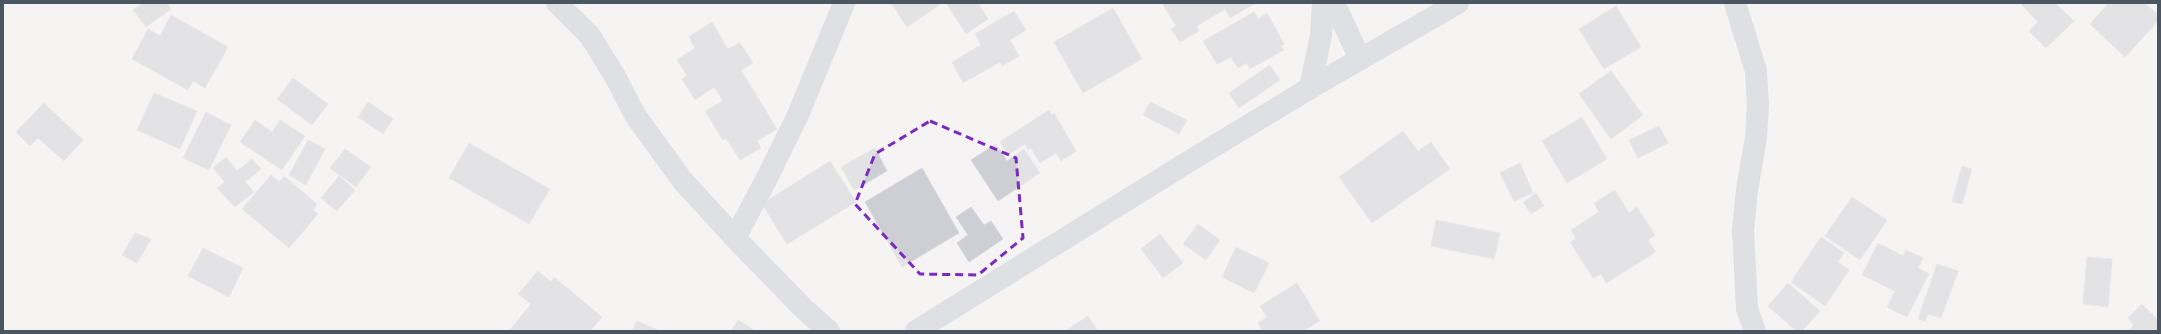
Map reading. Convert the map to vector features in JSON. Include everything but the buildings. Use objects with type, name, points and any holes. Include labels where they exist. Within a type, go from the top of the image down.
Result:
[{"type":"street","points":[[557,3],[590,36],[616,76],[635,114],[682,180],[734,238],[804,309],[829,331]]},
{"type":"street","points":[[734,238],[767,178],[798,115],[844,3]]},
{"type":"street","points":[[1310,88],[1321,35],[1323,3]]},
{"type":"street","points":[[1334,3],[1360,59]]},
{"type":"street","points":[[916,331],[1310,88],[1458,3]]},
{"type":"street","points":[[1735,3],[1756,71],[1758,98],[1756,137],[1747,190],[1743,230],[1747,309],[1755,331]]},
{"type":"highlighted area","points":[[930,121],[1016,158],[1023,238],[978,275],[920,274],[855,204],[875,154]]}]
